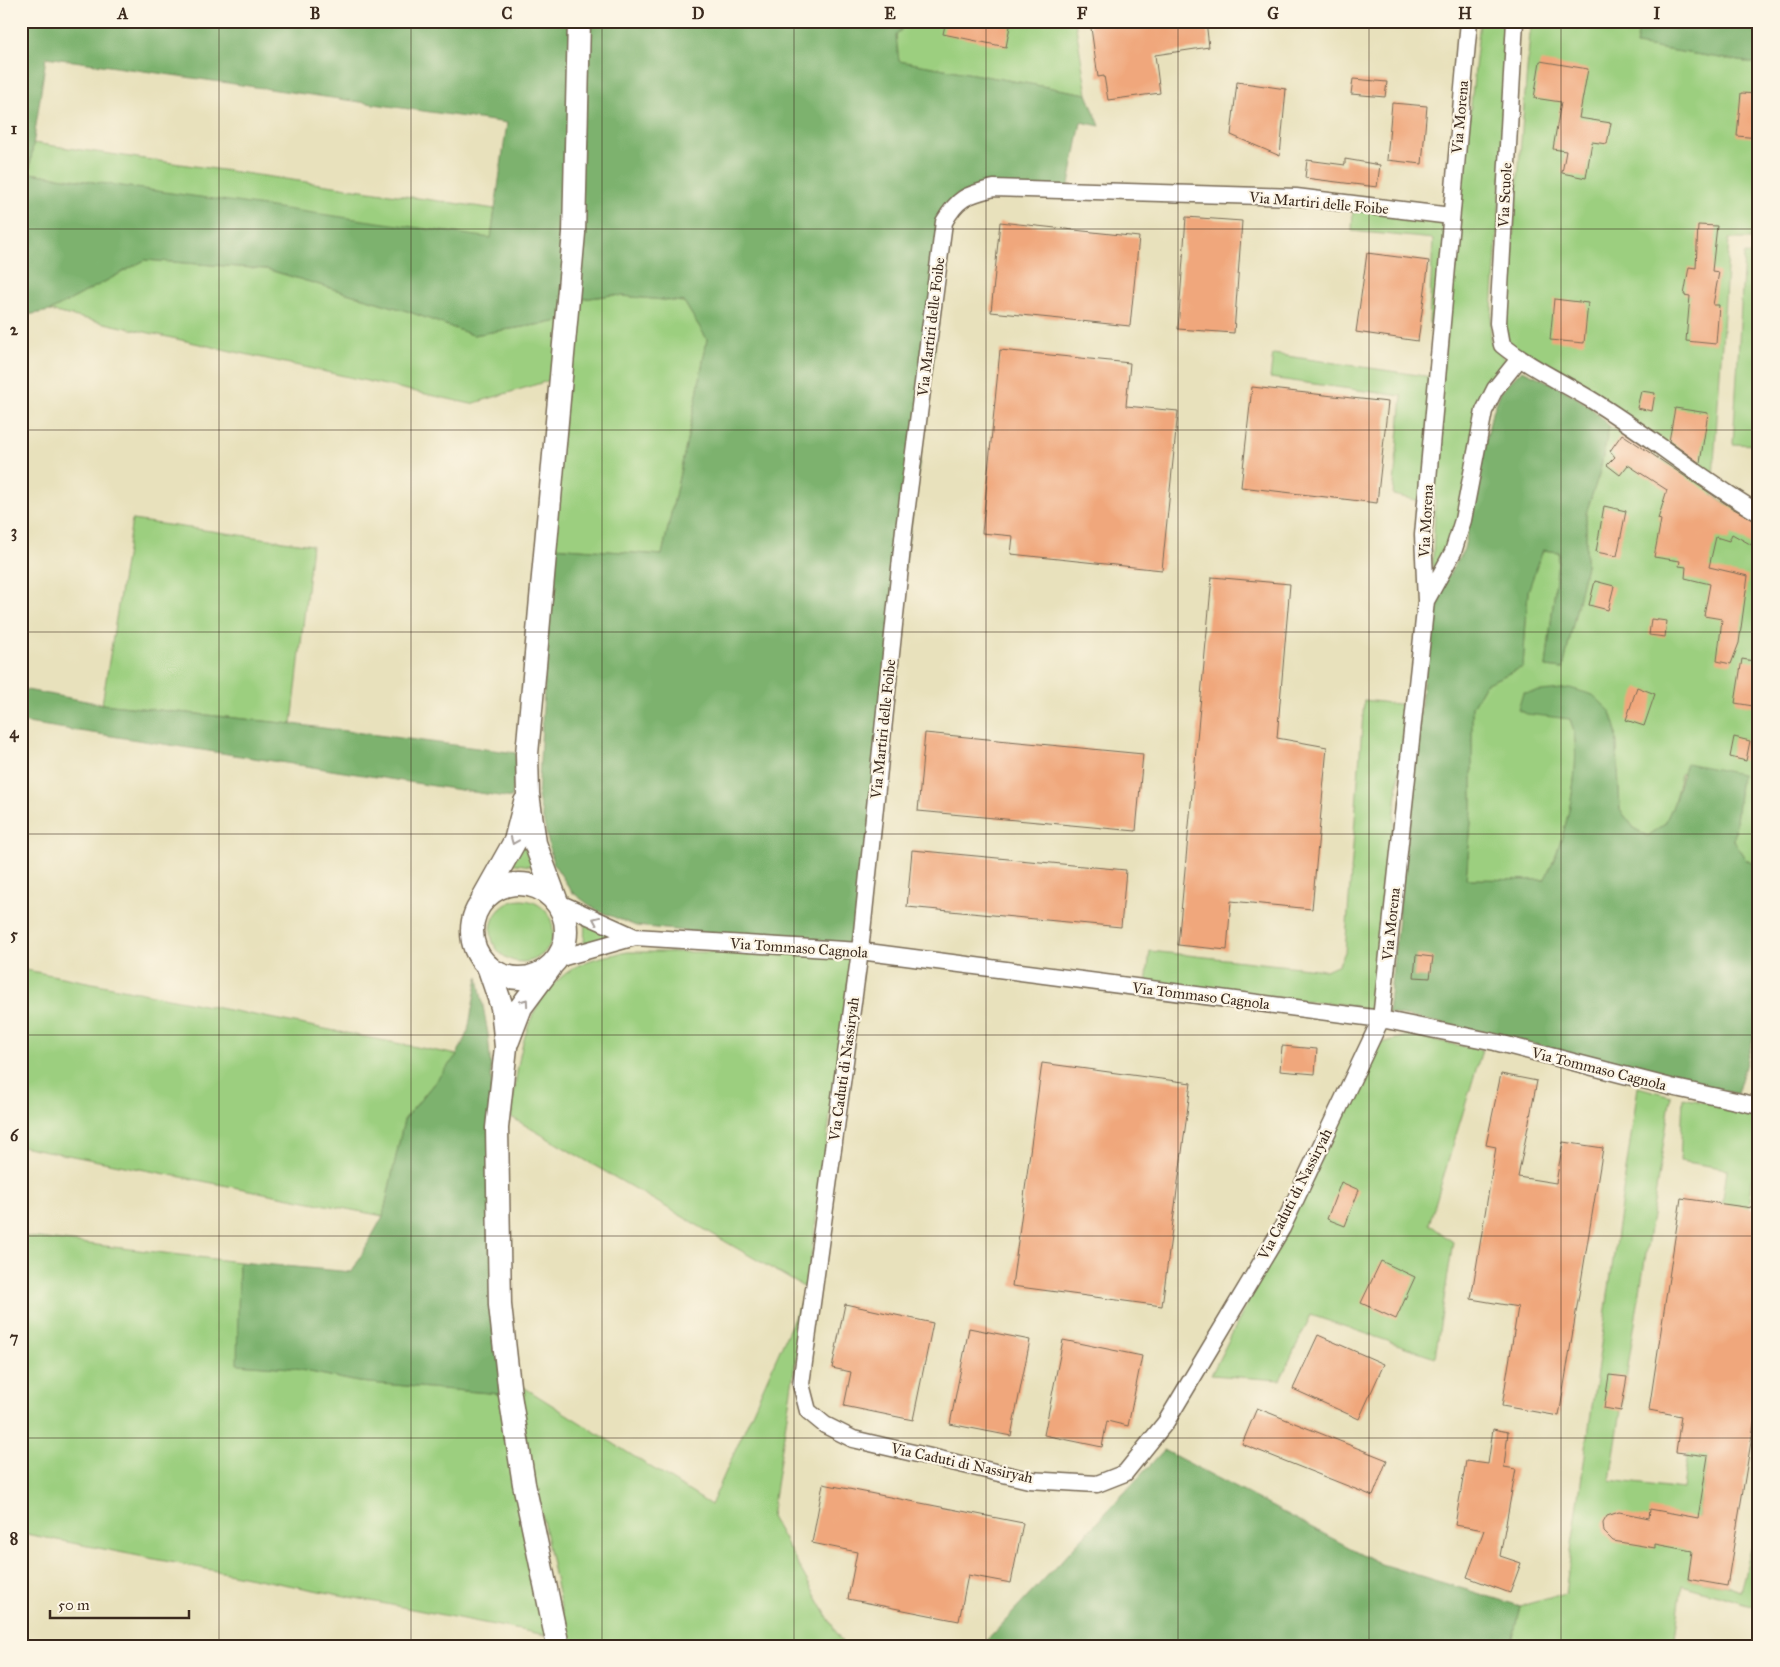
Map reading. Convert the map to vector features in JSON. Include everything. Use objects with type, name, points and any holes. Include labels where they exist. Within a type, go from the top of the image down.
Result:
[{"type":"main road","points":[[506,1046],[521,1007],[557,959],[565,942],[566,924],[535,843],[528,794],[527,754],[574,233],[578,21]]},
{"type":"main road","points":[[528,794],[515,841],[480,904],[474,917],[472,929],[476,949],[488,966],[502,1007],[506,1046],[497,1128],[500,1305],[510,1395],[523,1475],[558,1646]]},
{"type":"main road","points":[[480,904],[494,890],[513,884],[536,886],[557,902]]},
{"type":"main road","points":[[488,966],[506,976],[523,978],[548,968],[557,959]]},
{"type":"street","name":"Via Morena","points":[[1381,1020],[1426,601],[1423,535],[1469,21]]},
{"type":"street","name":"Via Scuole","points":[[1515,21],[1498,323],[1502,345],[1519,359],[1591,399],[1723,492],[1759,513]]},
{"type":"street","name":"Via Martiri delle Foibe","points":[[860,951],[904,529],[944,222],[959,200],[972,193],[994,188],[1296,197],[1452,216]]},
{"type":"street","points":[[1426,601],[1453,552],[1462,520],[1484,411],[1496,389],[1519,359]]},
{"type":"street","name":"Via Tommaso Cagnola","points":[[557,902],[635,937]]},
{"type":"street","name":"Via Tommaso Cagnola","points":[[557,959],[635,937],[860,951],[1381,1020],[1495,1042],[1670,1088],[1759,1106]]},
{"type":"street","name":"Via Caduti di Nassiryah","points":[[860,951],[801,1384],[808,1411],[825,1425],[854,1439],[1029,1480],[1097,1484],[1125,1473],[1166,1422],[1282,1228],[1381,1020]]},
{"type":"green space","points":[[21,21],[579,21],[567,320],[473,335],[407,311],[266,269],[145,260],[50,311],[21,316]],"holes":[[[46,57],[507,123],[491,238],[29,173]]]},
{"type":"green space","points":[[585,21],[908,21],[896,36],[899,61],[1087,94],[1100,126],[1081,122],[1068,190],[956,195],[853,948],[636,926],[596,910],[572,892],[553,863],[538,797],[552,547],[662,555],[696,400],[707,339],[684,302],[612,295],[575,300]]},
{"type":"green space","points":[[908,21],[1075,21],[1087,94],[898,61],[896,36]]},
{"type":"green space","points":[[1480,21],[1512,21],[1490,340],[1509,363],[1483,401],[1458,524],[1432,583],[1439,404]]},
{"type":"green space","points":[[1531,21],[1640,21],[1637,45],[1759,64],[1759,239],[1729,239],[1713,478],[1513,348],[1505,334]]},
{"type":"green space","points":[[1640,21],[1759,21],[1759,64],[1636,45]]},
{"type":"green space","points":[[33,143],[495,209],[491,239],[29,173]]},
{"type":"green space","points":[[1353,209],[1447,220],[1437,324],[1429,323],[1433,239],[1352,231]]},
{"type":"green space","points":[[1744,254],[1759,255],[1759,445],[1733,444]]},
{"type":"green space","points":[[145,260],[266,269],[407,311],[473,335],[567,320],[561,377],[471,404],[50,311]]},
{"type":"green space","points":[[612,295],[684,302],[707,339],[696,400],[662,555],[552,547],[575,300]]},
{"type":"green space","points":[[1273,354],[1432,377],[1424,502],[1393,495],[1402,396],[1270,378]]},
{"type":"green space","points":[[1522,370],[1558,386],[1580,400],[1609,426],[1600,471],[1586,513],[1586,565],[1563,669],[1546,667],[1559,552],[1543,550],[1528,591],[1523,667],[1485,684],[1472,707],[1472,811],[1466,879],[1544,880],[1552,865],[1566,824],[1571,801],[1576,755],[1570,719],[1527,714],[1518,710],[1523,693],[1570,688],[1593,695],[1611,712],[1616,728],[1620,810],[1635,829],[1648,836],[1665,823],[1674,803],[1686,763],[1741,774],[1734,841],[1746,860],[1759,867],[1759,1018],[1737,1094],[1486,1032],[1388,1013],[1432,599],[1464,549],[1491,417],[1501,391]]},
{"type":"green space","points":[[1609,426],[1714,491],[1713,495],[1759,522],[1759,830],[1757,839],[1759,839],[1759,867],[1746,860],[1734,841],[1741,774],[1681,774],[1674,803],[1665,823],[1648,836],[1635,829],[1620,810],[1616,728],[1611,712],[1557,717],[1570,719],[1576,755],[1571,801],[1566,824],[1552,865],[1544,880],[1466,879],[1472,811],[1472,707],[1485,684],[1523,667],[1528,591],[1542,550],[1559,552],[1546,667],[1563,669],[1586,565],[1586,513],[1600,471]]},
{"type":"green space","points":[[132,520],[312,545],[292,724],[102,704]]},
{"type":"green space","points":[[21,689],[102,704],[292,724],[516,753],[512,798],[21,722]]},
{"type":"green space","points":[[1364,700],[1406,705],[1373,1011],[1349,1005],[1146,984],[1150,951],[1326,970],[1339,964],[1345,952]]},
{"type":"green space","points":[[521,840],[538,867],[509,863]]},
{"type":"green space","points":[[522,900],[534,902],[544,909],[551,919],[553,931],[551,943],[544,953],[534,960],[522,962],[510,960],[500,953],[493,943],[491,931],[493,919],[500,909],[510,902]]},
{"type":"green space","points":[[585,921],[618,935],[584,946]]},
{"type":"green space","points":[[628,952],[852,952],[807,1289],[511,1117],[520,1054],[533,1015],[543,997],[557,981],[574,968],[600,957]]},
{"type":"green space","points":[[21,969],[457,1055],[404,1120],[383,1216],[21,1146]]},
{"type":"green space","points":[[478,977],[488,1034],[491,1069],[501,1394],[358,1382],[291,1368],[237,1364],[239,1262],[352,1272],[383,1216],[404,1120],[457,1055],[468,1031]]},
{"type":"green space","points":[[1409,1035],[1482,1050],[1429,1224],[1453,1242],[1435,1357],[1311,1315],[1280,1380],[1211,1375],[1379,1044]]},
{"type":"green space","points":[[1638,1087],[1671,1096],[1610,1480],[1683,1489],[1727,1169],[1680,1161],[1683,1098],[1759,1113],[1750,1202],[1688,1579],[1727,1586],[1740,1591],[1759,1520],[1759,1607],[1682,1585],[1674,1646],[1511,1646],[1520,1606],[1565,1594]]},
{"type":"green space","points":[[21,1236],[239,1262],[238,1364],[291,1368],[358,1382],[501,1394],[556,1637],[21,1533]]},
{"type":"green space","points":[[807,1290],[771,1517],[844,1646],[569,1646],[514,1381],[711,1505]]},
{"type":"green space","points":[[1164,1450],[1381,1564],[1520,1606],[1511,1646],[982,1646]]},
{"type":"building","points":[[946,21],[1011,21],[1006,47],[943,34]]},
{"type":"building","points":[[1090,21],[1206,21],[1209,47],[1155,55],[1160,93],[1108,100],[1104,76],[1098,77]]},
{"type":"building","points":[[1540,61],[1588,69],[1579,118],[1611,123],[1607,144],[1592,142],[1586,178],[1562,173],[1566,151],[1553,149],[1561,102],[1534,98]]},
{"type":"building","points":[[1353,79],[1387,82],[1385,97],[1351,94]]},
{"type":"building","points":[[1237,82],[1286,89],[1280,156],[1231,135]]},
{"type":"building","points":[[1741,93],[1759,94],[1759,138],[1737,136]]},
{"type":"building","points":[[1392,103],[1427,106],[1422,164],[1387,160]]},
{"type":"building","points":[[1345,159],[1380,165],[1377,187],[1305,178],[1307,160],[1345,165]]},
{"type":"building","points":[[1186,217],[1242,221],[1234,333],[1178,329]]},
{"type":"building","points":[[1000,222],[1139,237],[1130,326],[991,312]]},
{"type":"building","points":[[1698,225],[1717,226],[1712,271],[1719,272],[1713,305],[1719,305],[1716,344],[1686,341],[1690,296],[1684,295],[1689,267],[1696,268]]},
{"type":"building","points":[[1367,253],[1429,261],[1418,341],[1356,332]]},
{"type":"building","points":[[1554,299],[1588,303],[1584,343],[1550,340]]},
{"type":"building","points":[[1000,350],[1130,363],[1126,406],[1178,411],[1162,570],[1011,554],[1013,536],[982,533]]},
{"type":"building","points":[[1252,387],[1388,402],[1377,503],[1241,487]]},
{"type":"building","points":[[1641,391],[1655,393],[1652,411],[1637,408]]},
{"type":"building","points":[[1675,408],[1708,413],[1700,463],[1669,441]]},
{"type":"building","points":[[1622,434],[1732,508],[1759,523],[1759,549],[1732,534],[1729,541],[1716,537],[1709,567],[1748,576],[1739,643],[1731,664],[1717,661],[1722,619],[1704,616],[1710,584],[1685,578],[1686,567],[1679,566],[1680,561],[1654,557],[1661,520],[1658,519],[1667,490],[1628,465],[1620,475],[1607,465],[1615,457],[1610,451]]},
{"type":"building","points":[[1604,506],[1626,511],[1617,556],[1596,552]]},
{"type":"building","points":[[1212,577],[1290,584],[1277,738],[1327,747],[1312,909],[1231,901],[1227,950],[1178,945]]},
{"type":"building","points":[[1595,581],[1614,586],[1608,610],[1589,605]]},
{"type":"building","points":[[1651,619],[1667,621],[1665,637],[1649,635]]},
{"type":"building","points":[[1742,659],[1759,662],[1759,707],[1735,703]]},
{"type":"building","points":[[1637,687],[1655,694],[1644,726],[1626,720]]},
{"type":"building","points":[[925,733],[1143,754],[1136,831],[918,811]]},
{"type":"building","points":[[1734,737],[1750,741],[1746,761],[1730,757]]},
{"type":"building","points":[[912,850],[1126,870],[1121,927],[907,907]]},
{"type":"building","points":[[1416,955],[1433,957],[1430,978],[1414,977]]},
{"type":"building","points":[[1282,1046],[1317,1049],[1315,1074],[1280,1071]]},
{"type":"building","points":[[1042,1063],[1191,1083],[1162,1306],[1012,1286]]},
{"type":"building","points":[[1501,1074],[1537,1081],[1518,1177],[1556,1183],[1563,1142],[1603,1148],[1559,1416],[1502,1406],[1518,1307],[1471,1299],[1496,1147],[1486,1145]]},
{"type":"building","points":[[1341,1182],[1359,1190],[1345,1226],[1327,1219]]},
{"type":"building","points":[[1681,1198],[1759,1209],[1759,1394],[1727,1586],[1688,1579],[1692,1551],[1655,1544],[1655,1548],[1613,1541],[1604,1532],[1603,1523],[1607,1516],[1619,1512],[1649,1518],[1650,1509],[1698,1518],[1708,1456],[1676,1452],[1681,1416],[1649,1410]]},
{"type":"building","points":[[1381,1261],[1415,1277],[1396,1319],[1361,1303]]},
{"type":"building","points":[[845,1304],[933,1323],[913,1420],[844,1406],[851,1372],[832,1368]]},
{"type":"building","points":[[969,1328],[1030,1340],[1011,1436],[950,1424]]},
{"type":"building","points":[[1318,1335],[1384,1364],[1359,1419],[1293,1389]]},
{"type":"building","points":[[1063,1340],[1142,1356],[1128,1426],[1107,1421],[1102,1447],[1044,1435]]},
{"type":"building","points":[[1609,1375],[1627,1377],[1621,1411],[1604,1408]]},
{"type":"building","points":[[1257,1408],[1387,1460],[1373,1496],[1242,1444]]},
{"type":"building","points":[[1493,1429],[1508,1432],[1504,1467],[1516,1469],[1500,1556],[1521,1563],[1510,1593],[1467,1577],[1484,1530],[1455,1525],[1466,1461],[1488,1464]]},
{"type":"building","points":[[823,1484],[1023,1523],[1011,1583],[968,1575],[959,1621],[848,1599],[857,1552],[812,1543]]}]
